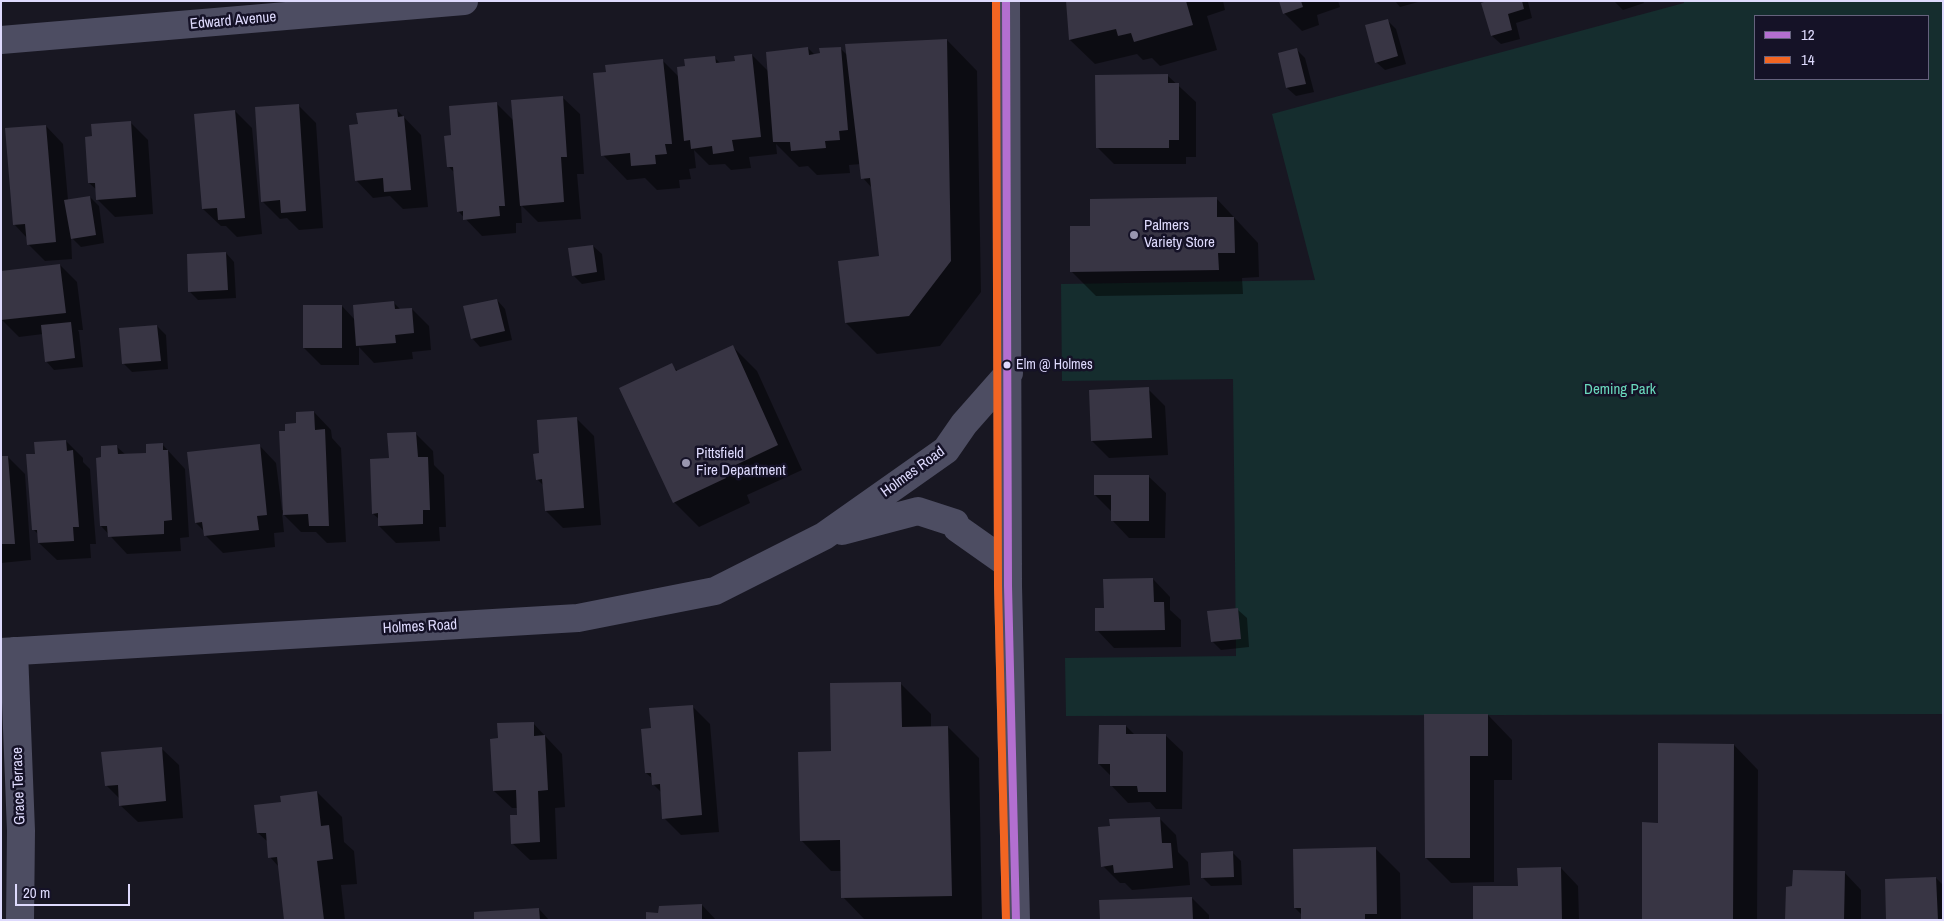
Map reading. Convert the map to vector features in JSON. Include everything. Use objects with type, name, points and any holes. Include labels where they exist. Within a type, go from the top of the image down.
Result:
[{"type":"street","name":"Edward Avenue","points":[[1,40],[464,1]]},
{"type":"street","points":[[1006,1],[1009,373],[1008,564],[1016,920]]},
{"type":"street","name":"Holmes Road","points":[[7,652],[578,618],[715,591],[824,536],[946,450],[964,424],[1009,373]]},
{"type":"street","name":"Holmes Road","points":[[824,536],[918,511],[955,523],[957,528],[1008,564]]},
{"type":"street","name":"Grace Terrace","points":[[7,652],[21,831],[20,920]]},
{"type":"green space","name":"Deming Park","points":[[1684,1],[1943,1],[1943,714],[1066,716],[1065,658],[1236,656],[1233,379],[1062,381],[1061,284],[1315,280],[1272,114],[1684,3]]},
{"type":"building","points":[[1066,1],[1186,1],[1193,25],[1134,42],[1131,33],[1118,36],[1116,29],[1069,40]]},
{"type":"building","points":[[1279,1],[1301,1],[1303,7],[1283,14]]},
{"type":"building","points":[[1487,1],[1522,1],[1524,9],[1508,14],[1512,30],[1491,36],[1481,3]]},
{"type":"building","points":[[1388,19],[1398,56],[1375,63],[1365,25]]},
{"type":"building","points":[[947,39],[951,261],[909,316],[845,323],[838,261],[879,256],[870,178],[861,179],[845,44]]},
{"type":"building","points":[[808,47],[809,55],[820,53],[819,48],[841,47],[848,130],[839,131],[840,140],[825,141],[826,148],[791,151],[790,142],[773,142],[766,52]]},
{"type":"building","points":[[1297,48],[1306,84],[1286,88],[1278,53]]},
{"type":"building","points":[[752,54],[761,137],[732,140],[734,151],[713,154],[712,146],[691,149],[690,140],[684,141],[677,67],[685,66],[684,59],[715,56],[716,63],[735,61],[734,56]]},
{"type":"building","points":[[663,59],[672,144],[665,144],[667,154],[655,155],[656,164],[631,166],[630,153],[601,156],[593,73],[606,72],[605,65]]},
{"type":"building","points":[[1168,74],[1168,83],[1179,83],[1179,140],[1169,140],[1169,148],[1096,148],[1095,75]]},
{"type":"building","points":[[563,96],[567,157],[561,157],[564,202],[520,206],[511,100]]},
{"type":"building","points":[[497,102],[505,206],[499,206],[500,216],[463,220],[463,211],[457,212],[453,167],[447,167],[444,136],[451,135],[449,106]]},
{"type":"building","points":[[299,104],[306,211],[281,213],[280,200],[261,202],[255,107]]},
{"type":"building","points":[[397,109],[398,117],[404,116],[411,190],[384,192],[383,178],[355,181],[349,125],[358,124],[356,113]]},
{"type":"building","points":[[235,110],[245,218],[218,220],[217,208],[202,209],[194,114]]},
{"type":"building","points":[[131,121],[136,197],[96,200],[95,183],[88,183],[85,137],[92,136],[91,124]]},
{"type":"building","points":[[46,125],[56,242],[27,245],[25,224],[13,225],[5,128]]},
{"type":"building","points":[[90,196],[96,235],[71,239],[64,200]]},
{"type":"building","points":[[1217,197],[1217,217],[1234,217],[1235,253],[1218,253],[1219,270],[1070,272],[1070,226],[1090,226],[1090,199]]},
{"type":"building","points":[[593,245],[597,272],[572,276],[568,248]]},
{"type":"building","points":[[226,252],[228,290],[188,292],[187,254]]},
{"type":"building","points":[[60,264],[66,313],[1,320],[1,271]]},
{"type":"building","points":[[497,299],[505,331],[471,339],[463,306]]},
{"type":"building","points":[[394,301],[395,309],[412,308],[414,333],[395,335],[396,343],[356,346],[353,305]]},
{"type":"building","points":[[303,305],[342,305],[342,348],[303,348]]},
{"type":"building","points":[[71,322],[75,358],[45,362],[41,325]]},
{"type":"building","points":[[157,325],[161,361],[122,364],[119,328]]},
{"type":"building","points":[[733,345],[778,445],[723,471],[726,478],[673,503],[619,388],[672,363],[676,371]]},
{"type":"building","points":[[1149,387],[1152,438],[1091,441],[1089,390]]},
{"type":"building","points":[[314,411],[315,430],[325,429],[329,526],[309,526],[308,514],[283,515],[279,431],[285,431],[285,424],[296,423],[296,412]]},
{"type":"building","points":[[577,417],[584,508],[545,511],[542,479],[536,480],[533,454],[539,453],[537,420]]},
{"type":"building","points":[[416,432],[418,457],[428,457],[430,510],[423,510],[423,524],[378,526],[378,513],[372,514],[370,459],[389,458],[387,433]]},
{"type":"building","points":[[66,440],[67,451],[73,450],[79,527],[73,527],[74,541],[38,543],[37,530],[32,530],[26,454],[35,454],[34,442]]},
{"type":"building","points":[[163,443],[163,450],[168,450],[172,520],[164,521],[164,534],[108,537],[107,526],[100,526],[96,458],[101,457],[101,446],[117,445],[118,454],[146,453],[146,444]]},
{"type":"building","points":[[260,444],[267,515],[257,516],[259,530],[204,536],[202,522],[195,523],[187,452]]},
{"type":"building","points":[[1,456],[8,456],[15,544],[1,544]]},
{"type":"building","points":[[1094,475],[1149,475],[1149,521],[1111,521],[1111,495],[1094,495]]},
{"type":"building","points":[[1153,578],[1154,602],[1164,602],[1165,630],[1095,631],[1095,608],[1104,608],[1103,579]]},
{"type":"building","points":[[1238,608],[1241,639],[1211,642],[1207,611]]},
{"type":"building","points":[[901,682],[902,727],[948,726],[952,896],[841,898],[840,840],[800,841],[798,752],[831,751],[830,683]]},
{"type":"building","points":[[693,705],[702,815],[662,819],[660,784],[652,785],[651,773],[645,773],[641,729],[651,728],[649,708]]},
{"type":"building","points":[[1424,714],[1488,714],[1488,756],[1470,756],[1470,858],[1425,858]]},
{"type":"building","points":[[534,722],[534,736],[545,735],[548,790],[538,791],[540,842],[511,844],[510,815],[517,815],[516,790],[493,791],[490,739],[498,738],[497,723]]},
{"type":"building","points":[[1099,725],[1126,725],[1126,734],[1166,734],[1166,792],[1138,792],[1137,786],[1110,786],[1110,764],[1098,764]]},
{"type":"building","points":[[1658,743],[1734,744],[1733,920],[1642,920],[1642,822],[1658,823]]},
{"type":"building","points":[[162,747],[166,801],[119,806],[118,785],[105,786],[101,752]]},
{"type":"building","points":[[317,791],[321,826],[329,825],[333,859],[317,861],[324,920],[284,920],[277,857],[268,858],[266,833],[257,833],[254,805],[281,802],[280,796]]},
{"type":"building","points":[[1160,817],[1162,843],[1171,843],[1173,868],[1114,873],[1113,865],[1101,867],[1098,827],[1110,826],[1109,819]]},
{"type":"building","points":[[1376,847],[1377,914],[1365,914],[1365,920],[1301,920],[1301,908],[1294,908],[1293,849]]},
{"type":"building","points":[[1233,851],[1234,877],[1201,878],[1201,853]]},
{"type":"building","points":[[1561,867],[1562,920],[1473,920],[1473,886],[1518,886],[1517,868]]},
{"type":"building","points":[[1793,870],[1845,871],[1844,920],[1785,920],[1786,887],[1792,886]]},
{"type":"building","points":[[1936,877],[1938,920],[1886,920],[1885,879]]},
{"type":"building","points":[[1192,897],[1193,920],[1100,920],[1099,900]]},
{"type":"building","points":[[702,904],[702,920],[646,920],[646,912],[658,913],[659,906]]},
{"type":"building","points":[[539,908],[540,920],[474,920],[474,912]]},
{"type":"transit line","name":"14","points":[[996,1],[998,586],[1006,920]]},
{"type":"transit line","name":"12","points":[[1006,1],[1008,586],[1016,920]]},
{"type":"place","name":"Palmers Variety Store","points":[[1134,235]]},
{"type":"place","name":"Elm @ Holmes","points":[[1007,365]]},
{"type":"place","name":"Pittsfield Fire Department","points":[[686,463]]}]
